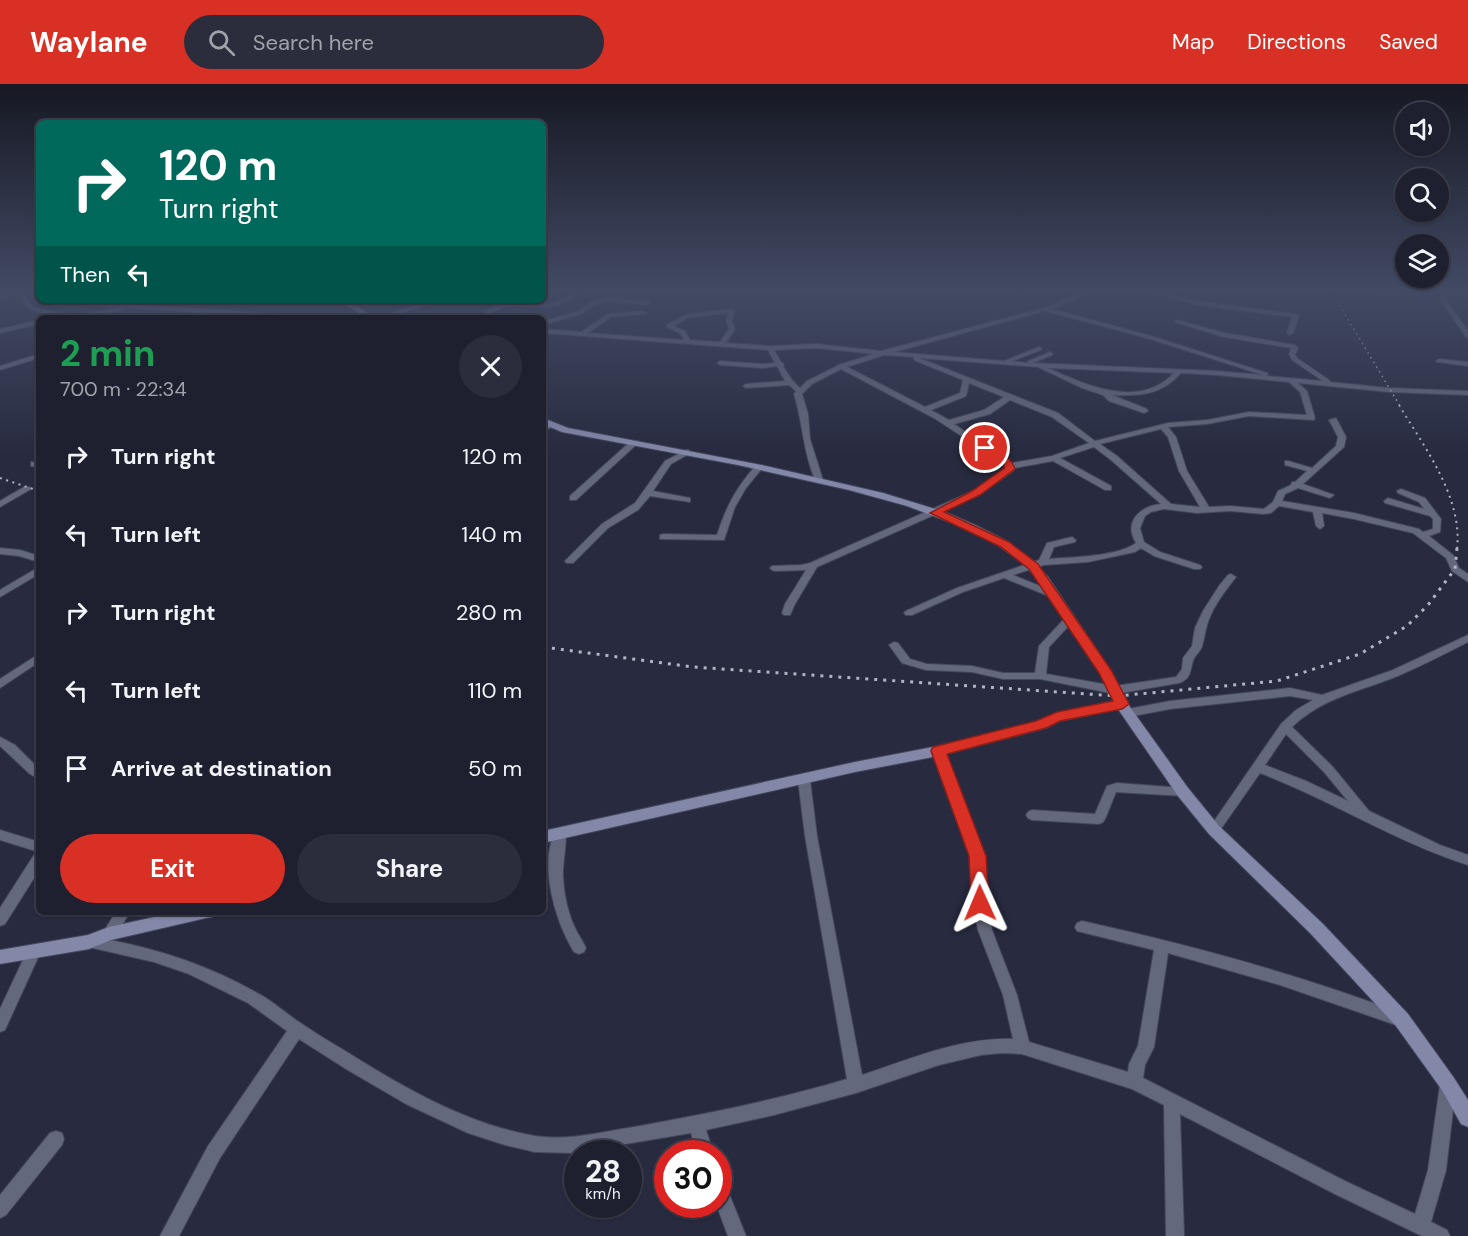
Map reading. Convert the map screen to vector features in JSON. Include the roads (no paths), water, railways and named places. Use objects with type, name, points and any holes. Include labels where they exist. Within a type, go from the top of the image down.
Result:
[{"type":"main road","points":[[546,425],[759,467],[890,497],[935,513],[1005,544],[1038,564],[1125,709],[1183,792],[1214,830],[1317,929],[1402,1020],[1448,1084],[1468,1118]]},
{"type":"main road","points":[[546,836],[804,780],[855,766],[938,751],[1041,725],[1057,717],[1125,709]]},
{"type":"main road","points":[[0,957],[89,942],[109,934],[193,915]]},
{"type":"street","points":[[731,345],[770,348],[821,346],[909,356],[1032,365],[1217,373],[1389,390],[1468,393]]},
{"type":"street","points":[[799,390],[840,366],[906,345]]},
{"type":"street","points":[[1172,345],[1279,380]]},
{"type":"street","points":[[1285,345],[1295,348],[1292,354],[1294,358],[1309,365],[1312,371],[1331,383]]},
{"type":"street","points":[[770,348],[781,364],[789,383],[799,390],[806,439],[819,480]]},
{"type":"street","points":[[1007,361],[1039,349]]},
{"type":"street","points":[[991,362],[1031,362],[1050,354]]},
{"type":"street","points":[[909,356],[1055,416],[1114,458],[1169,507]]},
{"type":"street","points":[[0,368],[36,357]]},
{"type":"street","points":[[1439,361],[1468,364]]},
{"type":"street","points":[[720,363],[763,366],[781,364]]},
{"type":"street","points":[[1032,365],[1058,374],[1084,387],[1106,393],[1150,392],[1168,384],[1179,372]]},
{"type":"street","points":[[840,366],[948,423],[1011,466],[1054,458],[1141,430],[1163,426],[1207,422],[1250,414],[1311,418],[1303,391],[1291,380]]},
{"type":"street","points":[[925,410],[963,394],[967,379]]},
{"type":"street","points":[[746,386],[789,383]]},
{"type":"street","points":[[1106,393],[1112,399],[1144,411]]},
{"type":"street","points":[[948,423],[987,412],[1011,396]]},
{"type":"street","points":[[1197,567],[1157,554],[1141,544],[1135,532],[1140,516],[1149,509],[1169,507],[1266,512],[1276,503],[1281,493],[1322,464],[1343,441],[1333,420]]},
{"type":"street","points":[[1163,426],[1172,437],[1183,471],[1206,510]]},
{"type":"street","points":[[573,498],[634,443]]},
{"type":"street","points":[[570,561],[606,525],[636,507],[648,494],[664,464],[686,452]]},
{"type":"street","points":[[1054,458],[1108,488]]},
{"type":"street","points":[[1288,463],[1311,470]]},
{"type":"street","points":[[775,567],[801,568],[813,565],[935,513],[976,493],[1006,474],[1011,466]]},
{"type":"street","points":[[663,537],[721,538],[731,507],[742,487],[759,467]]},
{"type":"street","points":[[1295,484],[1330,495]]},
{"type":"street","points":[[0,504],[27,489]]},
{"type":"street","points":[[1401,491],[1422,500],[1437,519],[1438,528],[1424,536]]},
{"type":"street","points":[[648,494],[687,500]]},
{"type":"street","points":[[1388,501],[1430,513]]},
{"type":"street","points":[[1276,503],[1399,526],[1424,536],[1450,557],[1455,568],[1468,579]]},
{"type":"street","points":[[1317,509],[1320,526]]},
{"type":"street","points":[[1038,564],[1050,545],[1072,540]]},
{"type":"street","points":[[909,613],[960,590],[1038,564],[1088,560],[1132,550],[1141,544]]},
{"type":"street","points":[[0,551],[20,552],[36,558]]},
{"type":"street","points":[[788,613],[790,604],[813,565]]},
{"type":"street","points":[[0,594],[36,572]]},
{"type":"street","points":[[1006,576],[1054,594]]},
{"type":"street","points":[[894,645],[906,661],[915,665],[972,669],[1003,676],[1040,676],[1115,690],[1168,682],[1183,677],[1187,670],[1188,658],[1196,651],[1202,621],[1215,598],[1231,577]]},
{"type":"street","points":[[1040,676],[1044,646],[1070,618]]},
{"type":"street","points":[[1214,830],[1285,728],[1300,713],[1323,699],[1397,672],[1468,638]]},
{"type":"street","points":[[0,684],[36,659]]},
{"type":"street","points":[[1125,709],[1290,692],[1323,699]]},
{"type":"street","points":[[1285,728],[1328,769],[1365,813]]},
{"type":"street","points":[[0,741],[7,744],[20,760],[36,773]]},
{"type":"street","points":[[938,751],[978,856],[980,903],[985,930],[1010,995],[1022,1047]]},
{"type":"street","points":[[1257,767],[1365,813],[1435,849],[1468,860]]},
{"type":"street","points":[[804,780],[811,836],[856,1085]]},
{"type":"street","points":[[1032,815],[1099,819],[1111,789],[1117,787],[1183,792]]},
{"type":"street","points":[[560,834],[556,852],[557,886],[568,933],[579,948]]},
{"type":"street","points":[[0,835],[36,845]]},
{"type":"street","points":[[0,920],[36,864]]},
{"type":"street","points":[[109,934],[121,915]]},
{"type":"street","points":[[1082,927],[1268,974],[1340,996],[1402,1020]]},
{"type":"street","points":[[89,942],[151,953],[210,976],[255,999],[296,1029],[435,1110],[485,1131],[536,1145],[588,1143],[696,1125],[773,1109],[935,1059],[994,1047],[1022,1047],[1135,1082],[1341,1188],[1441,1236]]},
{"type":"street","points":[[1135,1082],[1137,1064],[1146,1047],[1162,946]]},
{"type":"street","points":[[0,1025],[34,951]]},
{"type":"street","points":[[169,1236],[214,1152],[296,1029]]},
{"type":"street","points":[[1421,1225],[1437,1170],[1448,1084]]},
{"type":"street","points":[[1172,1102],[1175,1236]]},
{"type":"street","points":[[696,1125],[701,1140]]},
{"type":"street","points":[[0,1209],[56,1139]]},
{"type":"street","points":[[730,1218],[737,1236]]},
{"type":"railway","points":[[1363,345],[1400,406]]},
{"type":"railway","points":[[1399,405],[1430,455],[1448,492],[1454,510],[1457,548]]},
{"type":"railway","points":[[0,478],[36,490]]},
{"type":"railway","points":[[546,647],[693,667],[1117,696],[1277,681],[1360,654],[1407,626],[1428,605],[1455,569],[1457,548]]}]
